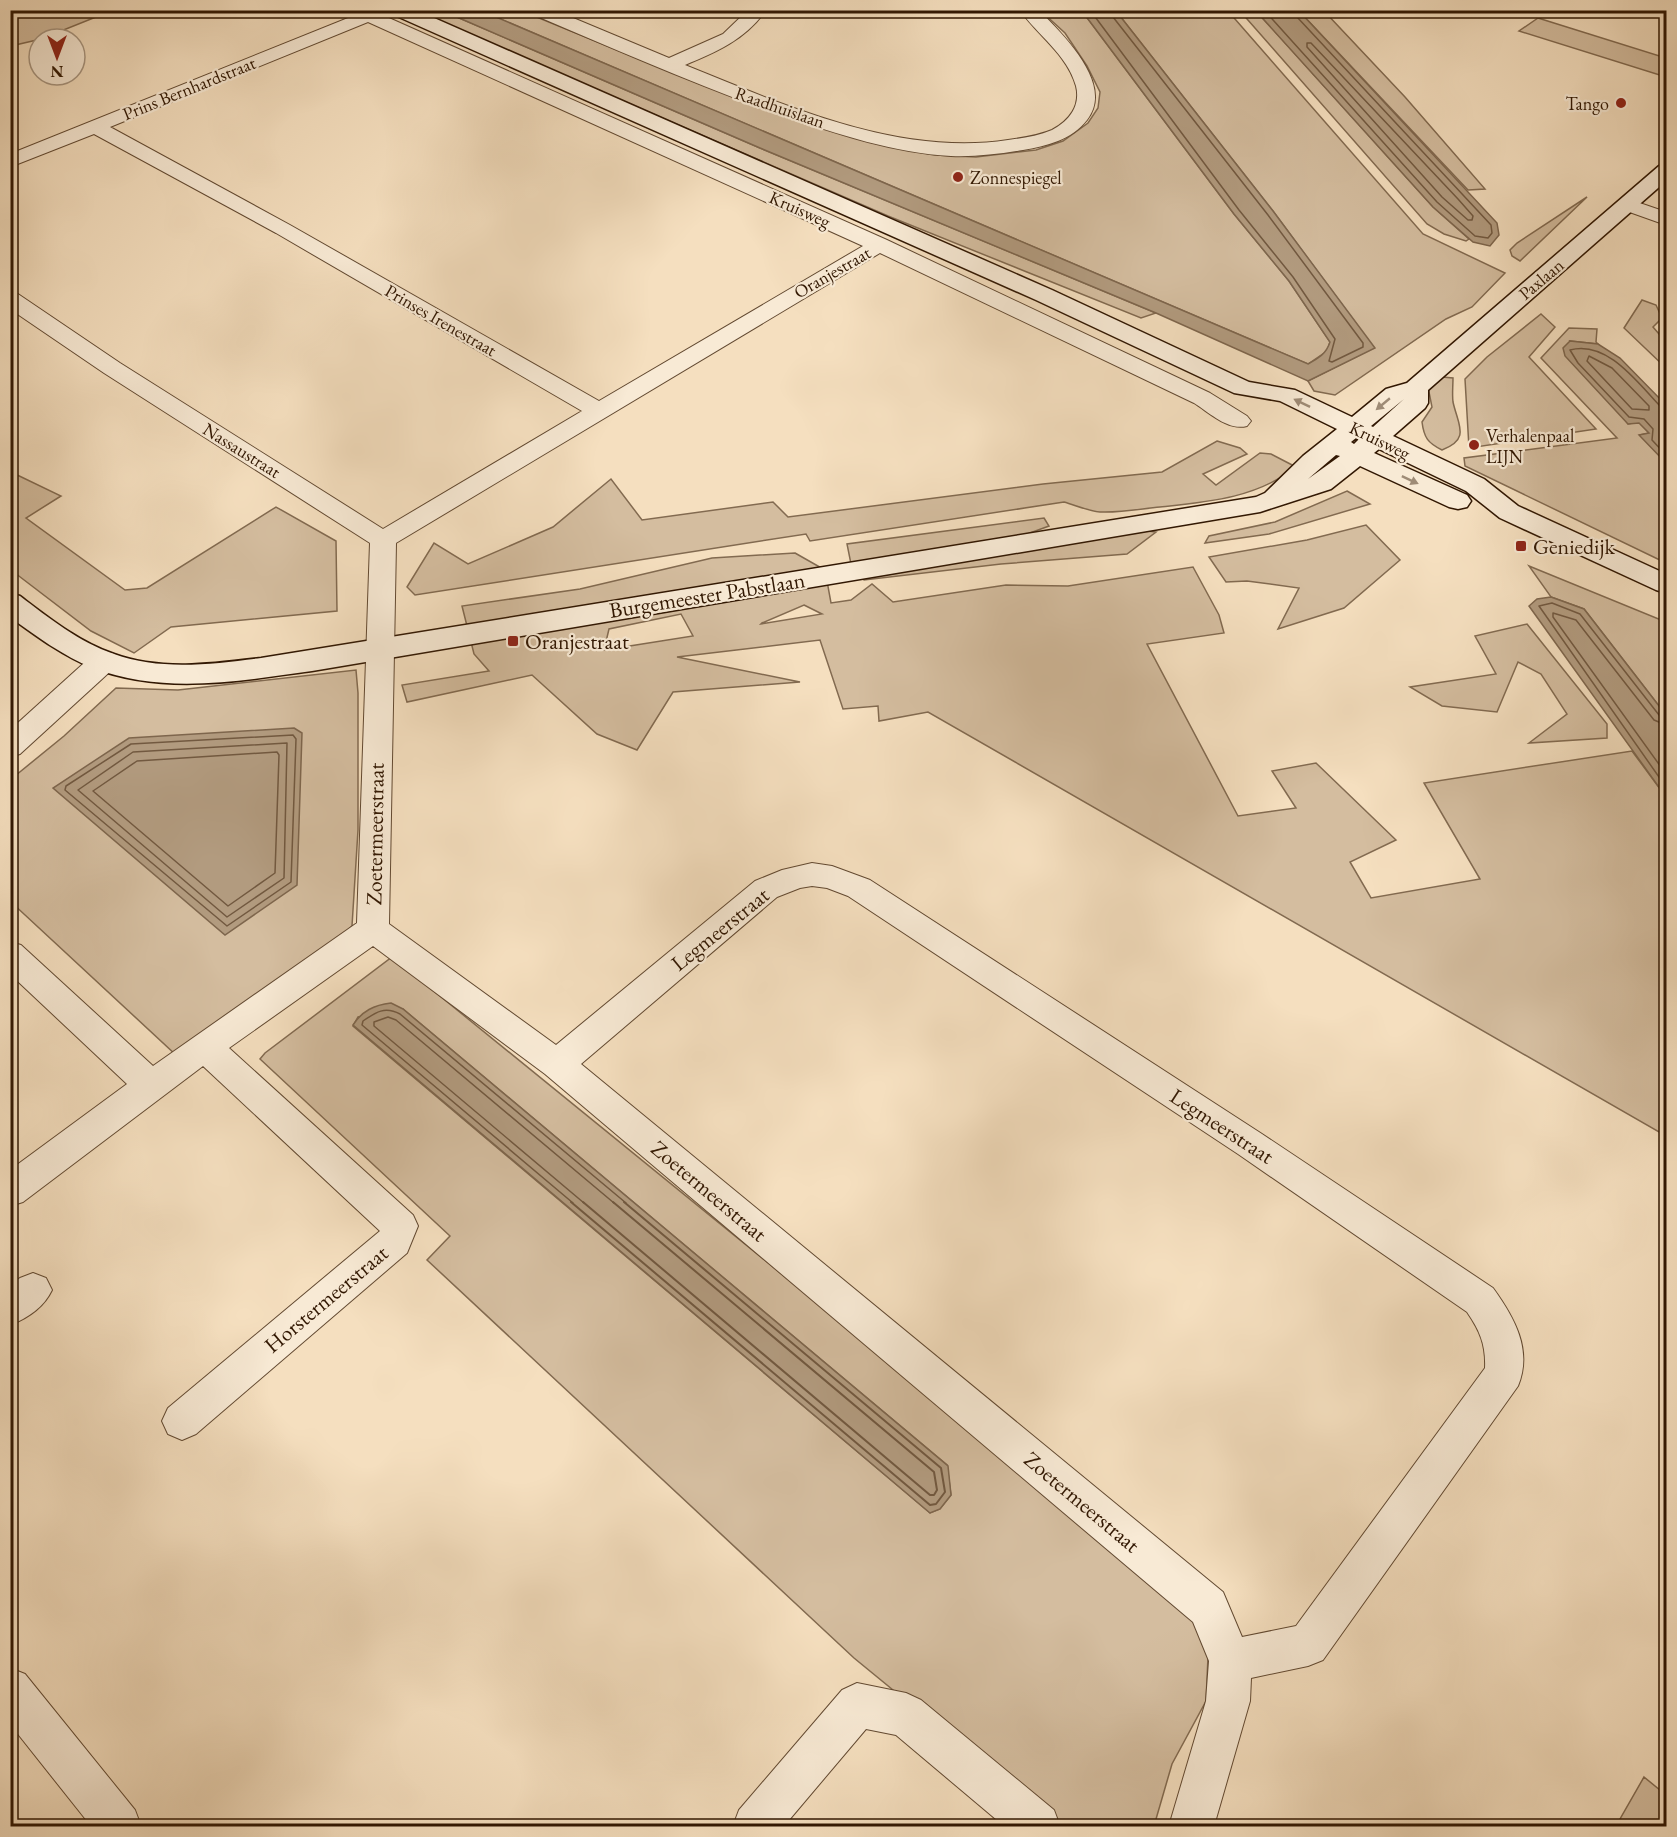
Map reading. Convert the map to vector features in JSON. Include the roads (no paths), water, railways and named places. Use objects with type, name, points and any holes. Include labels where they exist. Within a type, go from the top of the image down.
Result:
[{"type":"street","name":"Kruisweg","points":[[399,10],[1044,295],[1243,388],[1265,408],[1355,441],[1461,502],[1509,512],[1666,584]]},
{"type":"street","name":"Raadhuislaan","points":[[538,10],[669,65],[794,113],[906,144],[937,149],[969,150],[1034,142],[1054,136],[1069,128],[1082,115],[1086,102],[1086,87],[1071,58],[1054,36],[1028,10]]},
{"type":"street","points":[[669,65],[721,43],[739,32],[758,10]]},
{"type":"street","name":"Kruisweg","points":[[361,13],[879,245],[1202,398],[1239,421]]},
{"type":"street","name":"Prins Bernhardstraat","points":[[10,161],[361,13]]},
{"type":"street","name":"Prinses Irenestraat","points":[[94,127],[283,229],[600,411]]},
{"type":"street","name":"Paxlaan","points":[[1355,441],[1416,403],[1416,388],[1666,170]]},
{"type":"street","points":[[1628,205],[1666,219]]},
{"type":"street","name":"Oranjestraat","points":[[383,540],[600,411],[687,356],[879,245]]},
{"type":"street","name":"Nassaustraat","points":[[10,299],[112,368],[383,540]]},
{"type":"street","name":"Burgemeester Pabstlaan","points":[[10,602],[50,633],[104,661],[142,670],[191,674],[312,661],[1248,506],[1318,485],[1355,441]]},
{"type":"street","points":[[381,648],[383,540]]},
{"type":"street","name":"Zoetermeerstraat","points":[[381,648],[373,930],[557,1064],[1208,1607],[1230,1661]]},
{"type":"street","points":[[10,747],[104,661]]},
{"type":"street","name":"Legmeerstraat","points":[[557,1064],[766,889],[797,875],[826,874],[859,888],[1250,1144],[1480,1300],[1497,1325],[1506,1350],[1504,1373],[1308,1645],[1230,1661]]},
{"type":"street","points":[[10,1191],[152,1085],[373,930]]},
{"type":"street","points":[[10,954],[152,1085]]},
{"type":"street","name":"Horstermeerstraat","points":[[182,1420],[394,1242],[400,1226],[206,1048]]},
{"type":"street","points":[[1192,1827],[1228,1701],[1230,1661]]},
{"type":"street","points":[[10,1689],[119,1827]]},
{"type":"street","points":[[755,1827],[857,1705],[906,1715],[1038,1827]]},
{"type":"water","points":[[443,11],[482,11],[1308,364],[1316,360],[1330,342],[1289,281],[1234,214],[1082,11],[1116,11],[1273,211],[1375,348],[1308,381],[1156,313],[760,148]]},
{"type":"water","points":[[1256,11],[1299,11],[1497,223],[1499,235],[1490,246],[1473,242],[1433,207]]},
{"type":"water","points":[[1570,341],[1598,344],[1620,358],[1666,405],[1666,463],[1639,435],[1649,433],[1639,423],[1628,424],[1565,356],[1563,348]]},
{"type":"water","points":[[1551,597],[1584,609],[1666,715],[1666,797],[1529,606],[1537,599]]},
{"type":"water","points":[[294,728],[302,733],[297,885],[225,935],[53,788],[129,738]]},
{"type":"water","points":[[391,1003],[403,1009],[948,1466],[951,1495],[940,1509],[930,1513],[353,1025],[369,1010]]},
{"type":"place","name":"Tango","points":[[1621,103]]},
{"type":"place","name":"Zonnespiegel","points":[[958,177]]},
{"type":"place","name":"Verhalenpaal LIJN","points":[[1474,445]]},
{"type":"place","name":"Geniedijk","points":[[1521,546]]},
{"type":"place","name":"Oranjestraat","points":[[513,641]]}]
